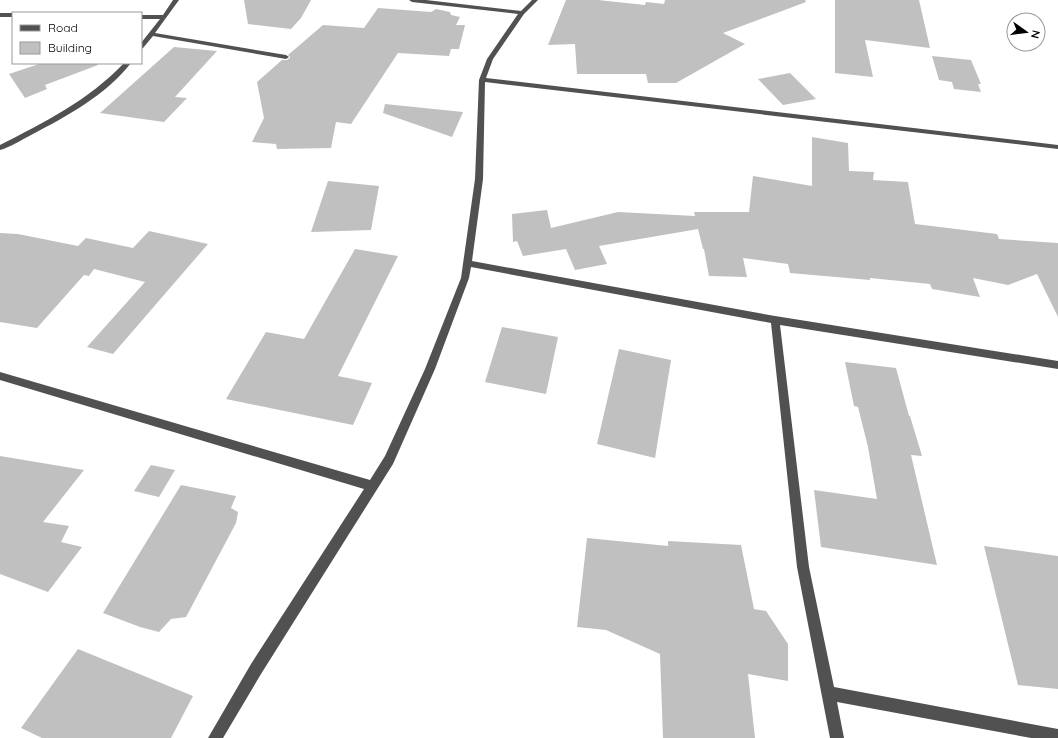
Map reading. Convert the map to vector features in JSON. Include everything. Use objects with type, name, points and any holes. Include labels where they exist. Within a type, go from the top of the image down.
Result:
[{"type":"street","points":[[142,45],[165,17],[176,0]]},
{"type":"street","points":[[412,0],[522,13]]},
{"type":"street","points":[[215,738],[256,669],[389,460],[430,369],[465,278],[468,263],[479,179],[482,80],[490,60],[522,13],[535,0]]},
{"type":"street","points":[[0,14],[12,15]]},
{"type":"street","points":[[142,17],[165,17]]},
{"type":"street","points":[[151,34],[286,57]]},
{"type":"street","points":[[0,148],[62,115],[100,92],[127,64]]},
{"type":"street","points":[[482,80],[1058,147]]},
{"type":"street","points":[[468,263],[775,320],[1058,365]]},
{"type":"street","points":[[775,320],[803,568],[837,738]]},
{"type":"street","points":[[0,376],[372,486]]},
{"type":"street","points":[[828,692],[1058,736]]},
{"type":"building","points":[[244,0],[311,0],[301,18],[291,29],[248,24]]},
{"type":"building","points":[[566,0],[598,0],[645,5],[646,2],[664,4],[665,0],[805,0],[806,2],[723,33],[745,44],[676,83],[648,83],[646,74],[577,74],[575,44],[548,45]]},
{"type":"building","points":[[835,0],[919,0],[930,48],[865,40],[873,77],[835,73]]},
{"type":"building","points":[[378,8],[431,12],[436,9],[450,12],[451,15],[460,17],[456,25],[465,25],[459,49],[451,49],[449,56],[398,53],[351,124],[336,122],[331,148],[277,149],[276,144],[252,142],[264,118],[257,82],[282,60],[287,60],[290,58],[288,55],[323,25],[364,28]]},
{"type":"building","points":[[174,47],[217,51],[175,97],[187,98],[164,122],[100,113]]},
{"type":"building","points":[[932,56],[971,60],[981,84],[978,84],[981,92],[954,89],[952,82],[939,80]]},
{"type":"building","points":[[39,64],[98,65],[45,85],[47,89],[25,98],[9,74]]},
{"type":"building","points":[[790,73],[816,99],[783,105],[758,79]]},
{"type":"building","points":[[385,104],[463,112],[452,137],[383,113]]},
{"type":"building","points":[[812,137],[848,143],[849,171],[874,172],[873,180],[908,182],[915,224],[997,234],[999,239],[1058,243],[1058,317],[1037,274],[1008,285],[973,278],[980,297],[932,289],[930,284],[870,278],[870,280],[790,273],[788,264],[743,258],[747,277],[709,276],[704,249],[698,229],[599,246],[607,264],[575,270],[566,249],[523,256],[517,241],[513,242],[512,214],[547,210],[551,228],[618,212],[695,216],[694,212],[749,212],[753,176],[812,186]]},
{"type":"building","points":[[328,181],[379,186],[371,230],[311,232]]},
{"type":"building","points":[[149,231],[208,244],[113,354],[87,347],[145,282],[94,269],[89,276],[84,275],[37,328],[0,322],[0,233],[18,234],[78,246],[86,238],[133,248]]},
{"type":"building","points":[[355,249],[398,256],[338,376],[372,383],[353,425],[226,399],[266,332],[304,339]]},
{"type":"building","points":[[502,327],[558,337],[546,394],[485,382]]},
{"type":"building","points":[[619,349],[671,360],[655,458],[597,444]]},
{"type":"building","points":[[845,362],[896,368],[922,456],[911,455],[937,565],[821,547],[814,490],[877,499],[868,447],[858,407],[854,406]]},
{"type":"building","points":[[0,456],[84,470],[43,522],[69,526],[61,542],[82,547],[48,592],[0,574]]},
{"type":"building","points":[[151,465],[175,470],[159,497],[134,491]]},
{"type":"building","points":[[181,485],[236,496],[231,508],[238,512],[236,523],[186,617],[171,619],[159,632],[140,627],[103,613]]},
{"type":"building","points":[[587,538],[668,546],[668,541],[741,545],[754,609],[766,611],[788,644],[788,681],[748,674],[755,738],[663,738],[660,654],[606,630],[577,627]]},
{"type":"building","points":[[984,546],[1058,556],[1058,689],[1018,685]]},
{"type":"building","points":[[78,649],[193,696],[171,738],[42,738],[21,728]]}]
